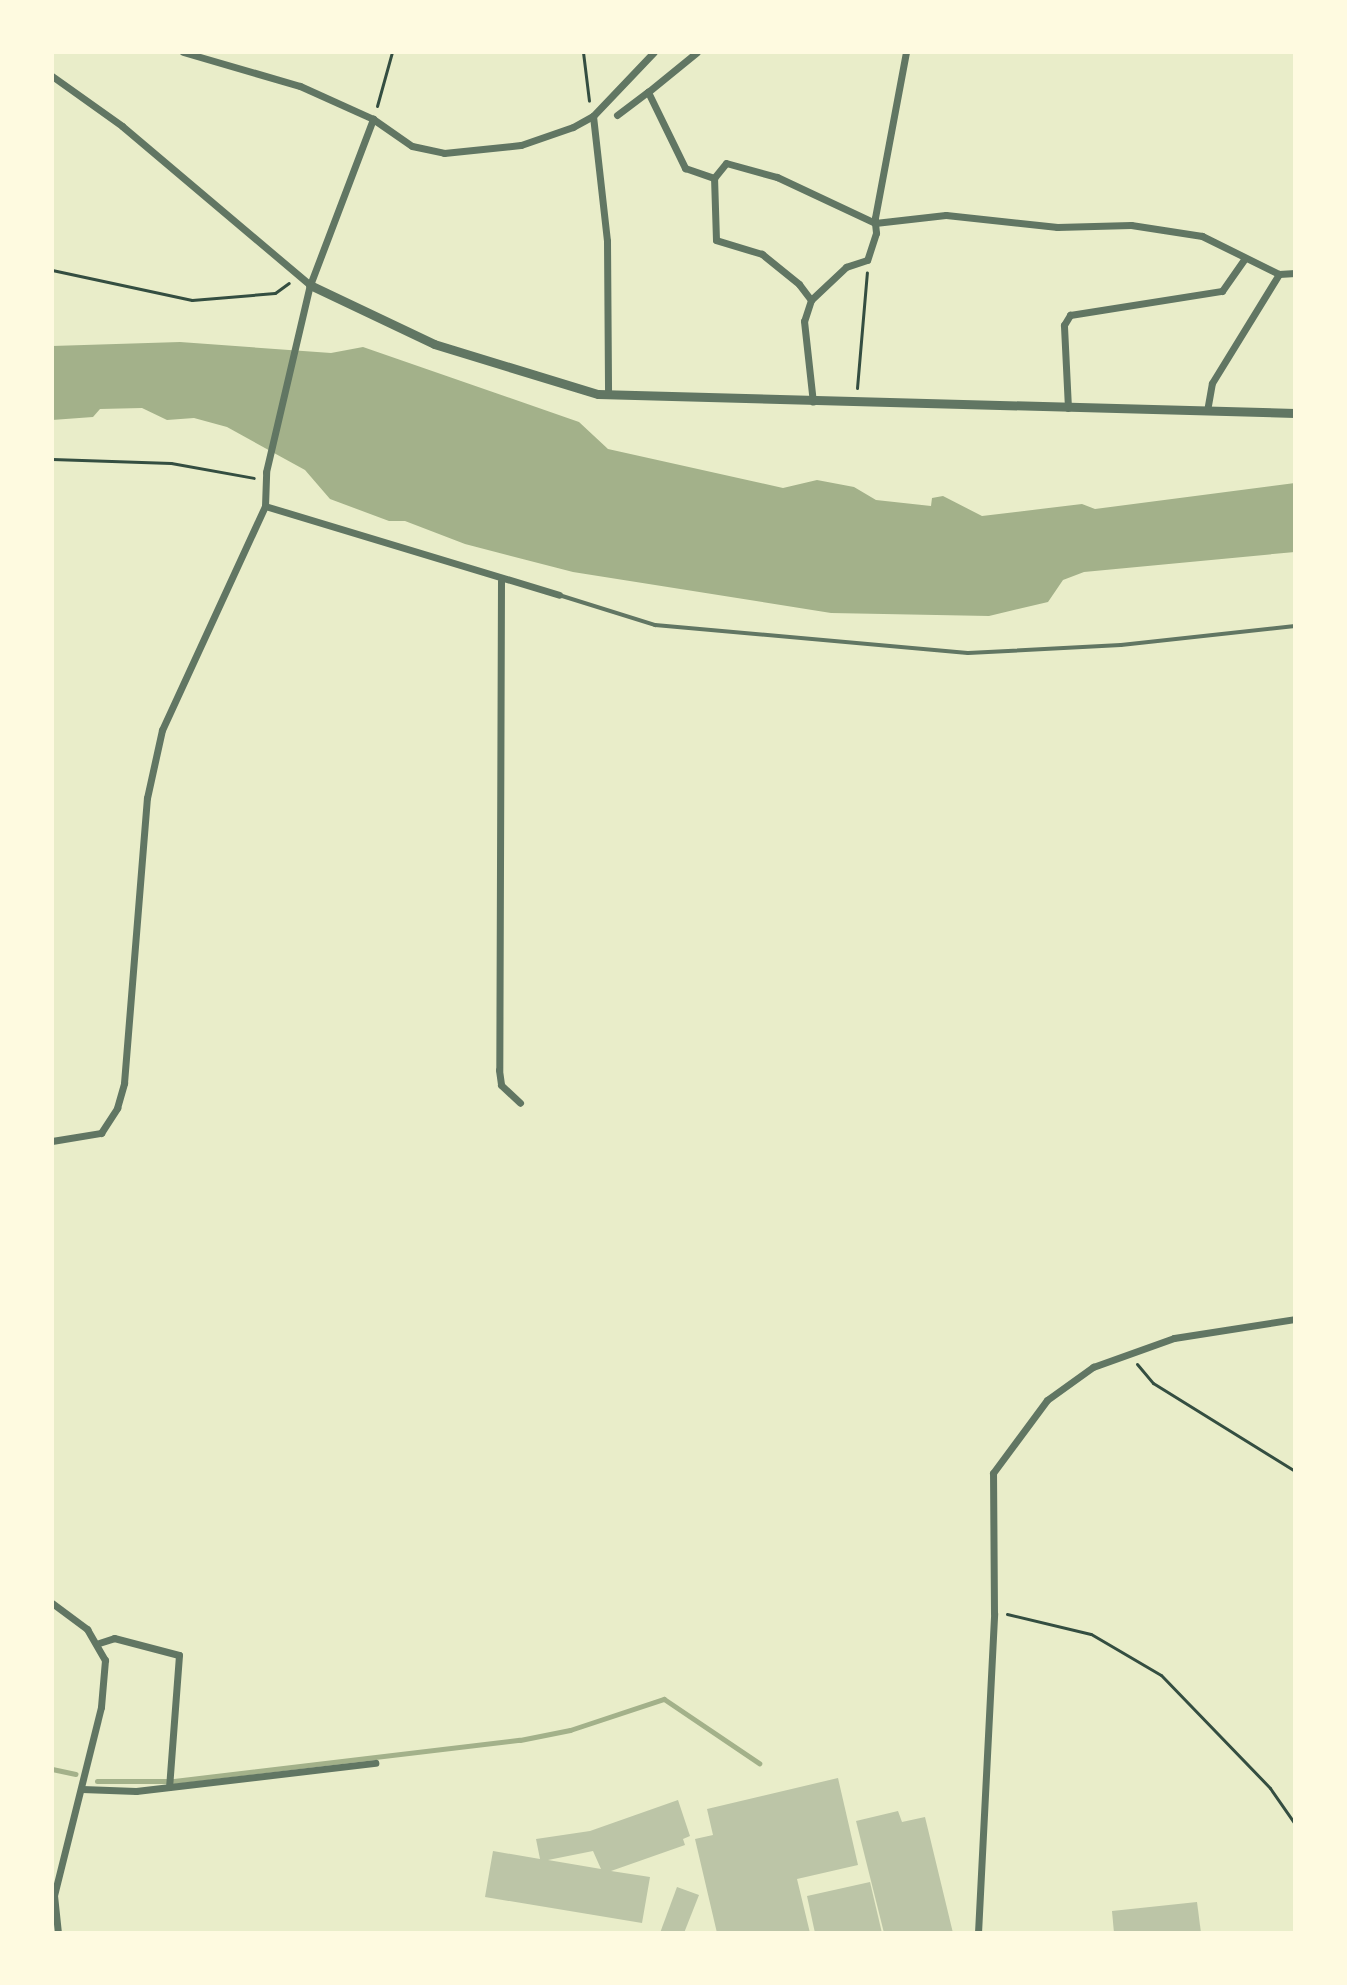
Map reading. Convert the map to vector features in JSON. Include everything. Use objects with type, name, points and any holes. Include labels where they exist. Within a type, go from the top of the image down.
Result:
[{"type":"street","points":[[183,52],[300,86],[373,119],[412,146],[444,153],[521,145],[593,116],[654,52]]},
{"type":"street","points":[[617,115],[697,52]]},
{"type":"street","points":[[813,402],[804,321],[811,300],[846,267],[867,260],[906,52]]},
{"type":"street","points":[[52,76],[122,126],[310,285],[434,344],[560,386],[608,395],[1295,413]]},
{"type":"street","points":[[648,92],[685,168],[714,178]]},
{"type":"street","points":[[593,116],[607,241],[608,395]]},
{"type":"street","points":[[52,1141],[101,1133],[117,1108],[124,1083],[147,798],[162,730],[265,506],[266,476],[310,285],[373,119]]},
{"type":"street","points":[[811,300],[799,284],[762,254],[716,240],[714,178],[726,163],[777,177],[875,223],[946,215],[1057,227],[1131,225],[1202,236],[1244,260],[1279,274],[1295,273]]},
{"type":"street","points":[[1068,408],[1064,325],[1070,315],[1222,291],[1244,260]]},
{"type":"street","points":[[1207,411],[1212,383],[1279,274]]},
{"type":"street","points":[[265,506],[501,581],[559,595]]},
{"type":"street","points":[[501,581],[499,1070],[501,1085],[520,1103]]},
{"type":"street","points":[[978,1933],[994,1613],[993,1473],[1047,1400],[1093,1367],[1133,1349],[1295,1319]]},
{"type":"street","points":[[52,1603],[99,1643],[105,1660],[101,1707],[54,1895],[58,1933]]},
{"type":"street","points":[[99,1643],[114,1638],[179,1655],[169,1782]]},
{"type":"street","points":[[82,1789],[375,1763]]},
{"type":"lane","points":[[559,595],[655,625],[968,653],[1121,645],[1295,626]]},
{"type":"path","points":[[373,119],[392,52]]},
{"type":"path","points":[[583,52],[593,116]]},
{"type":"path","points":[[855,403],[867,260]]},
{"type":"path","points":[[52,270],[210,300],[275,293],[296,274]]},
{"type":"path","points":[[52,459],[186,464],[266,476]]},
{"type":"path","points":[[1133,1349],[1143,1374],[1153,1383],[1295,1471]]},
{"type":"path","points":[[994,1613],[1091,1634],[1135,1657],[1175,1689],[1270,1788],[1295,1824]]},
{"type":"shaded area","points":[[180,342],[331,353],[363,347],[579,422],[608,449],[783,488],[817,480],[854,487],[876,500],[931,506],[932,498],[943,496],[982,516],[1082,504],[1095,509],[1295,483],[1295,552],[1084,572],[1063,580],[1048,602],[989,616],[831,613],[573,572],[465,544],[405,521],[389,521],[330,499],[305,470],[227,427],[194,418],[167,420],[142,408],[100,409],[93,417],[52,420],[52,346]]},
{"type":"building","points":[[838,1778],[858,1865],[797,1879],[810,1933],[717,1933],[695,1839],[713,1835],[707,1809]]},
{"type":"building","points":[[678,1800],[690,1836],[683,1839],[685,1845],[611,1871],[650,1877],[642,1923],[485,1897],[493,1851],[540,1859],[536,1839],[590,1831]],"holes":[[[593,1851],[601,1869],[548,1860]]]},
{"type":"building","points":[[898,1811],[902,1822],[925,1817],[953,1933],[884,1933],[856,1821]]},
{"type":"building","points":[[870,1882],[882,1933],[815,1933],[807,1896]]},
{"type":"building","points":[[677,1887],[699,1895],[684,1933],[660,1933]]},
{"type":"building","points":[[1197,1902],[1201,1933],[1114,1933],[1112,1911]]},
{"type":"waterway","points":[[97,1781],[174,1781],[520,1740],[570,1730],[664,1699],[759,1763]]},
{"type":"waterway","points":[[52,1769],[75,1774]]}]
